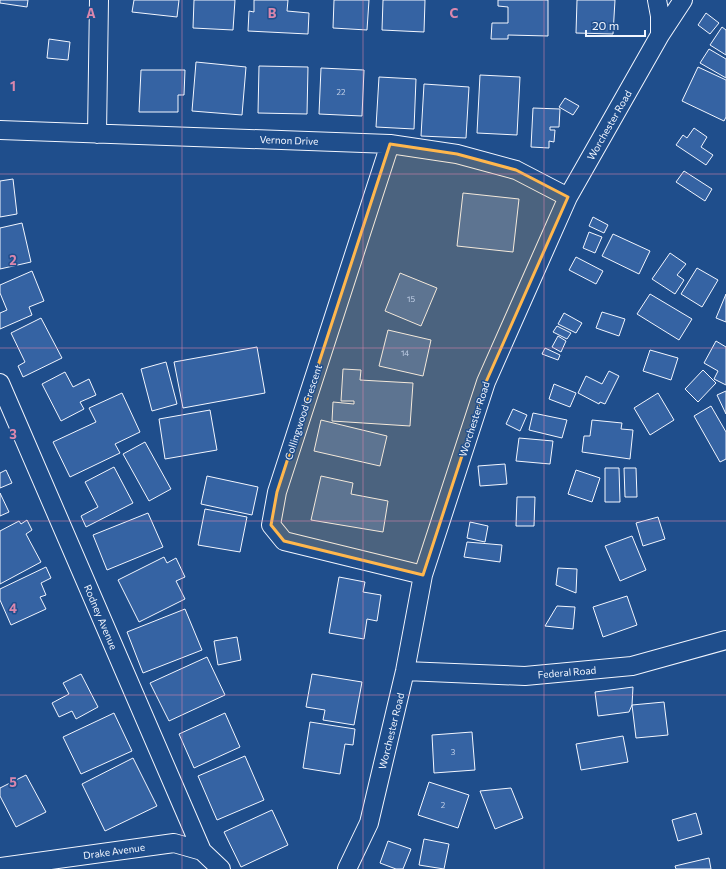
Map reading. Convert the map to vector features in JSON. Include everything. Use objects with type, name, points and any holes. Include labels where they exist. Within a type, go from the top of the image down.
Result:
[{"type":"street","points":[[97,134],[99,0]]},
{"type":"street","points":[[657,0],[660,16],[660,35]]},
{"type":"street","name":"Worchester Road","points":[[347,869],[368,823],[405,671],[423,575],[486,382],[568,197],[660,35],[683,0]]},
{"type":"street","name":"Vernon Drive","points":[[0,130],[390,144],[457,154],[516,170],[568,197]]},
{"type":"street","name":"Collingwood Crescent","points":[[390,144],[277,492],[271,525],[284,541],[423,575]]},
{"type":"street","name":"Rodney Avenue","points":[[0,383],[202,851]]},
{"type":"street","name":"Federal Road","points":[[405,671],[525,676],[632,666],[726,640]]},
{"type":"street","name":"Drake Avenue","points":[[0,867],[174,843],[202,851],[221,869]]},
{"type":"highlighted area","points":[[390,144],[457,154],[516,170],[568,197],[486,382],[423,575],[284,541],[271,525],[277,492]]},
{"type":"building","points":[[0,0],[28,0],[27,7],[0,3]]},
{"type":"building","points":[[134,0],[179,0],[177,17],[132,12]]},
{"type":"building","points":[[194,0],[235,0],[233,30],[193,28]]},
{"type":"building","points":[[254,0],[288,0],[287,11],[309,13],[308,34],[248,31],[249,11],[254,12]]},
{"type":"building","points":[[334,0],[369,0],[367,30],[333,28]]},
{"type":"building","points":[[383,0],[425,0],[424,32],[382,30]]},
{"type":"building","points":[[498,0],[548,0],[548,36],[508,35],[508,39],[491,39],[492,23],[508,23],[508,7],[498,6]]},
{"type":"building","points":[[577,0],[615,0],[613,34],[576,33]]},
{"type":"building","points":[[706,13],[719,23],[710,34],[698,25]]},
{"type":"building","points":[[722,27],[726,30],[726,55],[710,45]]},
{"type":"building","points":[[49,39],[70,42],[68,60],[47,58]]},
{"type":"building","points":[[709,49],[726,59],[726,78],[700,63]]},
{"type":"building","points":[[196,62],[246,67],[242,115],[192,111]]},
{"type":"building","points":[[259,66],[308,67],[307,114],[258,113]]},
{"type":"building","points":[[698,67],[726,80],[726,117],[724,121],[682,101]]},
{"type":"building","points":[[321,68],[364,70],[362,116],[319,114]]},
{"type":"building","points":[[141,70],[185,70],[184,95],[178,95],[178,112],[139,112]]},
{"type":"building","points":[[480,75],[520,77],[517,135],[477,133]]},
{"type":"building","points":[[379,77],[416,79],[414,129],[376,127]]},
{"type":"building","points":[[424,84],[469,87],[466,138],[421,136]]},
{"type":"building","points":[[565,98],[579,106],[573,115],[559,107]]},
{"type":"building","points":[[533,108],[560,109],[559,127],[550,127],[550,130],[555,130],[554,142],[549,141],[549,148],[531,147]]},
{"type":"building","points":[[694,128],[707,137],[701,147],[713,155],[706,165],[676,145],[683,135],[687,138]]},
{"type":"building","points":[[684,171],[712,189],[705,201],[676,182]]},
{"type":"building","points":[[13,179],[17,214],[0,217],[0,181]]},
{"type":"building","points":[[463,193],[519,199],[513,252],[457,246]]},
{"type":"building","points":[[593,217],[608,225],[604,233],[589,226]]},
{"type":"building","points":[[22,223],[31,262],[0,269],[0,228]]},
{"type":"building","points":[[589,232],[602,237],[595,253],[583,248]]},
{"type":"building","points":[[613,234],[650,251],[639,274],[602,256]]},
{"type":"building","points":[[670,253],[686,264],[677,275],[684,280],[675,294],[652,279]]},
{"type":"building","points":[[576,257],[603,271],[596,284],[569,270]]},
{"type":"building","points":[[697,268],[718,280],[702,307],[681,294]]},
{"type":"building","points":[[32,271],[44,301],[29,307],[32,315],[0,329],[0,313],[7,310],[0,293],[0,285]]},
{"type":"building","points":[[400,273],[437,288],[421,326],[385,311]]},
{"type":"building","points":[[650,294],[692,319],[679,340],[637,314]]},
{"type":"building","points":[[726,294],[726,322],[716,318]]},
{"type":"building","points":[[602,312],[625,319],[619,336],[596,328]]},
{"type":"building","points":[[564,313],[582,323],[576,333],[558,324]]},
{"type":"building","points":[[41,318],[62,358],[23,377],[18,366],[25,362],[11,333]]},
{"type":"building","points":[[557,326],[571,333],[567,339],[553,332]]},
{"type":"building","points":[[388,330],[431,340],[423,376],[379,366]]},
{"type":"building","points":[[558,336],[566,341],[561,352],[552,347]]},
{"type":"building","points":[[716,341],[726,347],[726,385],[714,379],[718,371],[704,363]]},
{"type":"building","points":[[257,347],[265,393],[183,408],[174,362]]},
{"type":"building","points":[[545,348],[560,355],[558,360],[542,354]]},
{"type":"building","points":[[650,350],[678,358],[671,380],[643,371]]},
{"type":"building","points":[[166,362],[177,404],[152,411],[141,369]]},
{"type":"building","points":[[343,369],[361,370],[360,380],[413,383],[410,426],[332,421],[333,402],[354,404],[354,401],[341,401]]},
{"type":"building","points":[[703,370],[716,383],[698,402],[685,389]]},
{"type":"building","points":[[609,371],[619,376],[605,404],[600,402],[599,404],[578,393],[586,376],[602,384]]},
{"type":"building","points":[[65,372],[73,387],[89,379],[96,395],[80,402],[84,409],[61,421],[42,384]]},
{"type":"building","points":[[554,384],[576,393],[570,407],[549,399]]},
{"type":"building","points":[[726,391],[726,414],[717,395]]},
{"type":"building","points":[[122,393],[140,432],[115,444],[120,453],[70,477],[53,442],[96,422],[89,408]]},
{"type":"building","points":[[658,393],[674,420],[650,435],[634,408]]},
{"type":"building","points":[[711,406],[726,432],[726,459],[720,462],[694,416]]},
{"type":"building","points":[[513,409],[527,415],[520,431],[506,424]]},
{"type":"building","points":[[210,410],[217,450],[165,459],[159,419]]},
{"type":"building","points":[[533,413],[567,420],[562,438],[529,430]]},
{"type":"building","points":[[321,420],[387,436],[380,466],[314,451]]},
{"type":"building","points":[[592,420],[622,423],[621,429],[633,430],[630,459],[582,452],[584,436],[590,436]]},
{"type":"building","points":[[519,438],[553,441],[550,464],[516,461]]},
{"type":"building","points":[[145,442],[171,489],[149,501],[123,454]]},
{"type":"building","points":[[505,464],[507,484],[480,486],[478,466]]},
{"type":"building","points":[[114,467],[133,503],[86,527],[81,516],[98,507],[85,482]]},
{"type":"building","points":[[605,468],[619,468],[620,502],[605,502]]},
{"type":"building","points":[[624,468],[636,468],[637,497],[625,497]]},
{"type":"building","points":[[6,470],[12,483],[0,488],[0,473]]},
{"type":"building","points":[[576,470],[600,478],[592,502],[568,494]]},
{"type":"building","points":[[207,476],[258,487],[252,515],[201,504]]},
{"type":"building","points":[[321,476],[353,483],[351,494],[388,501],[383,532],[311,520]]},
{"type":"building","points":[[0,493],[9,512],[0,516]]},
{"type":"building","points":[[517,497],[535,497],[534,526],[516,526]]},
{"type":"building","points":[[205,509],[247,517],[240,552],[198,545]]},
{"type":"building","points":[[148,513],[163,547],[107,570],[93,535]]},
{"type":"building","points":[[658,517],[665,539],[643,546],[636,523]]},
{"type":"building","points":[[27,520],[32,530],[26,534],[41,562],[0,584],[0,531],[19,521],[21,524]]},
{"type":"building","points":[[470,522],[488,526],[485,542],[467,538]]},
{"type":"building","points":[[632,536],[646,570],[620,581],[605,546]]},
{"type":"building","points":[[467,542],[502,545],[500,562],[464,557]]},
{"type":"building","points":[[164,557],[167,563],[176,558],[185,577],[176,581],[185,599],[139,622],[118,580]]},
{"type":"building","points":[[46,567],[51,578],[41,583],[46,595],[40,597],[46,609],[11,625],[0,600],[0,589]]},
{"type":"building","points":[[558,568],[577,569],[576,593],[556,585]]},
{"type":"building","points":[[339,577],[365,582],[363,592],[381,595],[377,621],[367,619],[364,639],[329,633]]},
{"type":"building","points":[[627,596],[637,625],[603,637],[593,607]]},
{"type":"building","points":[[557,606],[575,607],[573,629],[545,626]]},
{"type":"building","points":[[185,609],[202,650],[143,673],[127,632]]},
{"type":"building","points":[[237,637],[241,660],[218,665],[214,641]]},
{"type":"building","points":[[207,657],[225,695],[169,721],[150,683]]},
{"type":"building","points":[[81,674],[98,707],[76,719],[72,711],[59,717],[52,703],[69,694],[63,683]]},
{"type":"building","points":[[312,674],[362,682],[354,725],[323,720],[325,710],[306,707]]},
{"type":"building","points":[[633,687],[632,705],[629,712],[598,716],[595,692]]},
{"type":"building","points":[[664,702],[668,735],[636,738],[632,705]]},
{"type":"building","points":[[114,713],[132,751],[81,774],[63,737]]},
{"type":"building","points":[[225,713],[240,747],[194,768],[179,734]]},
{"type":"building","points":[[310,722],[355,729],[353,745],[345,744],[340,774],[303,768]]},
{"type":"building","points":[[472,732],[475,770],[434,773],[432,735]]},
{"type":"building","points":[[623,736],[628,762],[581,770],[576,744]]},
{"type":"building","points":[[245,756],[264,800],[217,820],[198,776]]},
{"type":"building","points":[[133,758],[157,806],[105,831],[82,784]]},
{"type":"building","points":[[26,775],[46,812],[16,827],[0,796],[0,788]]},
{"type":"building","points":[[429,782],[469,795],[458,828],[418,815]]},
{"type":"building","points":[[511,788],[523,818],[495,829],[480,791]]},
{"type":"building","points":[[272,810],[288,845],[241,867],[224,832]]},
{"type":"building","points":[[696,813],[702,834],[678,841],[672,820]]},
{"type":"building","points":[[424,839],[449,844],[444,869],[419,865]]},
{"type":"building","points":[[388,841],[411,849],[403,869],[396,869],[380,863]]},
{"type":"building","points":[[709,858],[711,869],[676,869],[675,866]]}]
